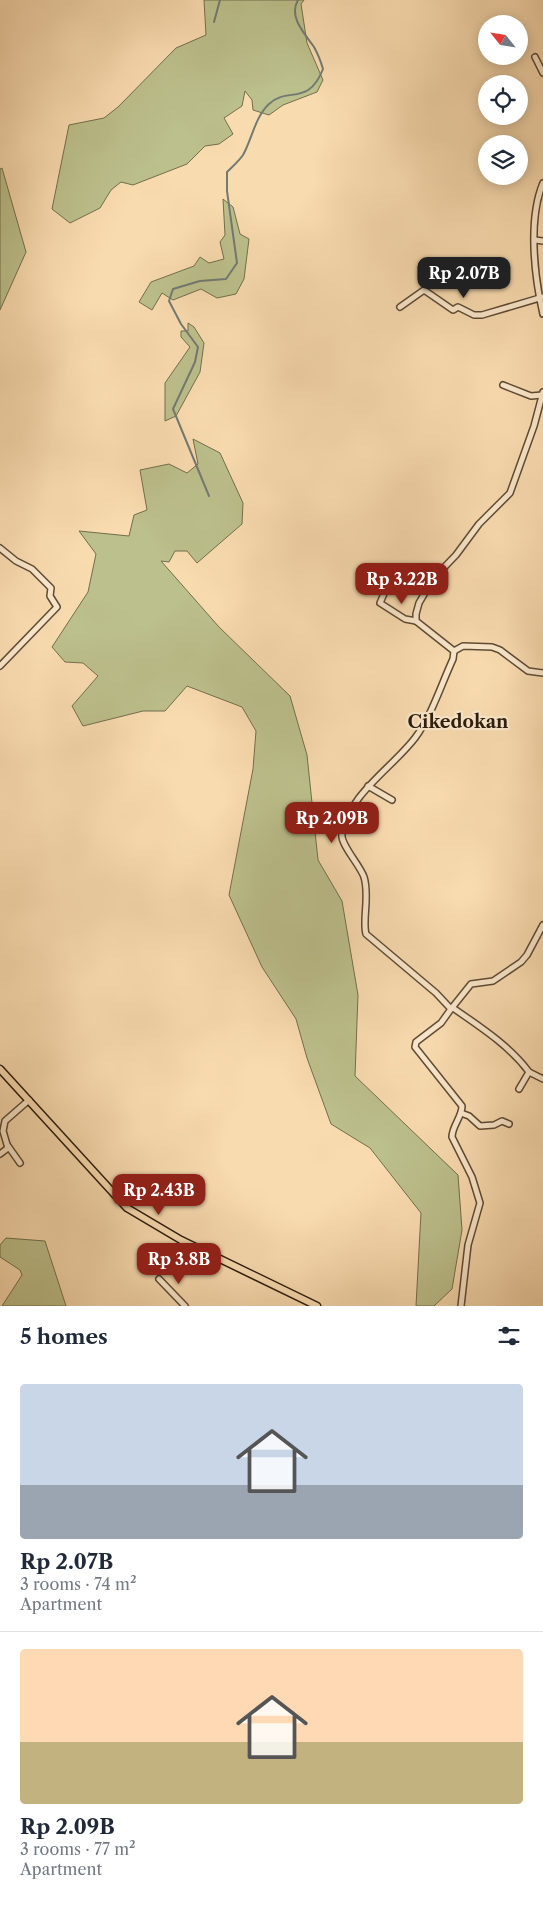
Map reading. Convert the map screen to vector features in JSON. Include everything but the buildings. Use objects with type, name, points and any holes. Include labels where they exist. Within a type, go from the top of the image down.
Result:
[{"type":"main road","points":[[0,1069],[114,1197],[127,1208],[181,1240],[315,1306]]},
{"type":"street","points":[[535,58],[543,73]]},
{"type":"street","points":[[543,182],[536,211],[535,240],[543,314]]},
{"type":"street","points":[[535,240],[543,241]]},
{"type":"street","points":[[400,308],[424,290],[453,310],[458,307],[478,315],[541,297]]},
{"type":"street","points":[[416,621],[416,614],[420,603],[433,579],[456,555],[479,524],[510,493],[534,426],[543,393],[531,396],[503,385]]},
{"type":"street","points":[[0,548],[38,574],[51,588],[50,596],[57,607],[0,666]]},
{"type":"street","points":[[386,590],[380,602],[403,618],[416,621],[454,651]]},
{"type":"street","points":[[543,673],[528,671],[492,646],[463,646],[454,651],[432,706],[416,737],[396,761],[368,786],[352,810],[341,836],[342,841],[356,860],[366,884],[366,934],[436,993],[452,1009],[487,1033],[522,1063],[529,1072],[543,1079]]},
{"type":"street","points":[[368,786],[392,800]]},
{"type":"street","points":[[461,1306],[468,1245],[480,1203],[472,1177],[452,1137],[452,1132],[461,1113],[460,1102],[415,1048],[416,1042],[441,1023],[471,984],[493,981],[523,959],[543,925]]},
{"type":"street","points":[[519,1089],[529,1072]]},
{"type":"street","points":[[20,1163],[8,1146],[3,1131],[5,1121],[27,1098]]},
{"type":"street","points":[[461,1113],[469,1116],[480,1126],[494,1125],[502,1121],[509,1124]]},
{"type":"street","points":[[0,1154],[8,1149],[8,1146]]},
{"type":"street","points":[[158,1279],[185,1306]]},
{"type":"green space","points":[[204,0],[304,0],[301,4],[307,43],[323,80],[317,92],[283,105],[269,115],[253,110],[252,100],[245,91],[242,106],[224,118],[233,134],[219,144],[205,146],[187,164],[133,185],[121,182],[111,190],[100,208],[70,223],[52,209],[69,125],[104,118],[118,107],[176,48],[206,35]]},
{"type":"green space","points":[[2,168],[26,252],[0,310],[0,169]]},
{"type":"green space","points":[[223,199],[233,207],[240,234],[249,239],[244,279],[236,294],[217,298],[201,289],[173,300],[162,293],[152,310],[139,302],[151,282],[194,266],[200,257],[209,263],[224,259],[220,242],[225,235]]},
{"type":"green space","points":[[188,323],[194,327],[204,343],[200,372],[176,416],[165,421],[165,383],[190,347],[181,337],[181,331],[188,331]]},
{"type":"green space","points":[[193,439],[220,453],[243,503],[242,524],[197,563],[187,551],[175,551],[169,562],[161,561],[219,627],[290,696],[307,755],[318,860],[342,901],[358,995],[355,1076],[458,1175],[462,1230],[452,1289],[434,1306],[416,1306],[421,1213],[370,1148],[331,1124],[307,1058],[296,1019],[262,967],[229,895],[253,769],[256,731],[242,707],[187,686],[165,711],[143,711],[83,726],[72,706],[98,676],[83,663],[65,662],[52,647],[88,592],[96,554],[79,531],[129,536],[134,515],[147,510],[140,470],[169,464],[187,473],[198,464]]},
{"type":"green space","points":[[6,1238],[45,1241],[66,1306],[2,1306],[22,1275],[20,1270],[0,1257],[0,1245]]},
{"type":"waterway","points":[[214,22],[220,0]]},
{"type":"waterway","points":[[209,496],[173,409],[195,362],[198,347],[181,324],[169,301],[173,289],[200,281],[226,279],[237,263],[227,191],[227,172],[243,155],[264,109],[276,99],[298,94],[311,88],[323,69],[315,50],[296,19],[295,6],[298,0]]},
{"type":"district","name":"Cikedokan","points":[[458,722]]}]
